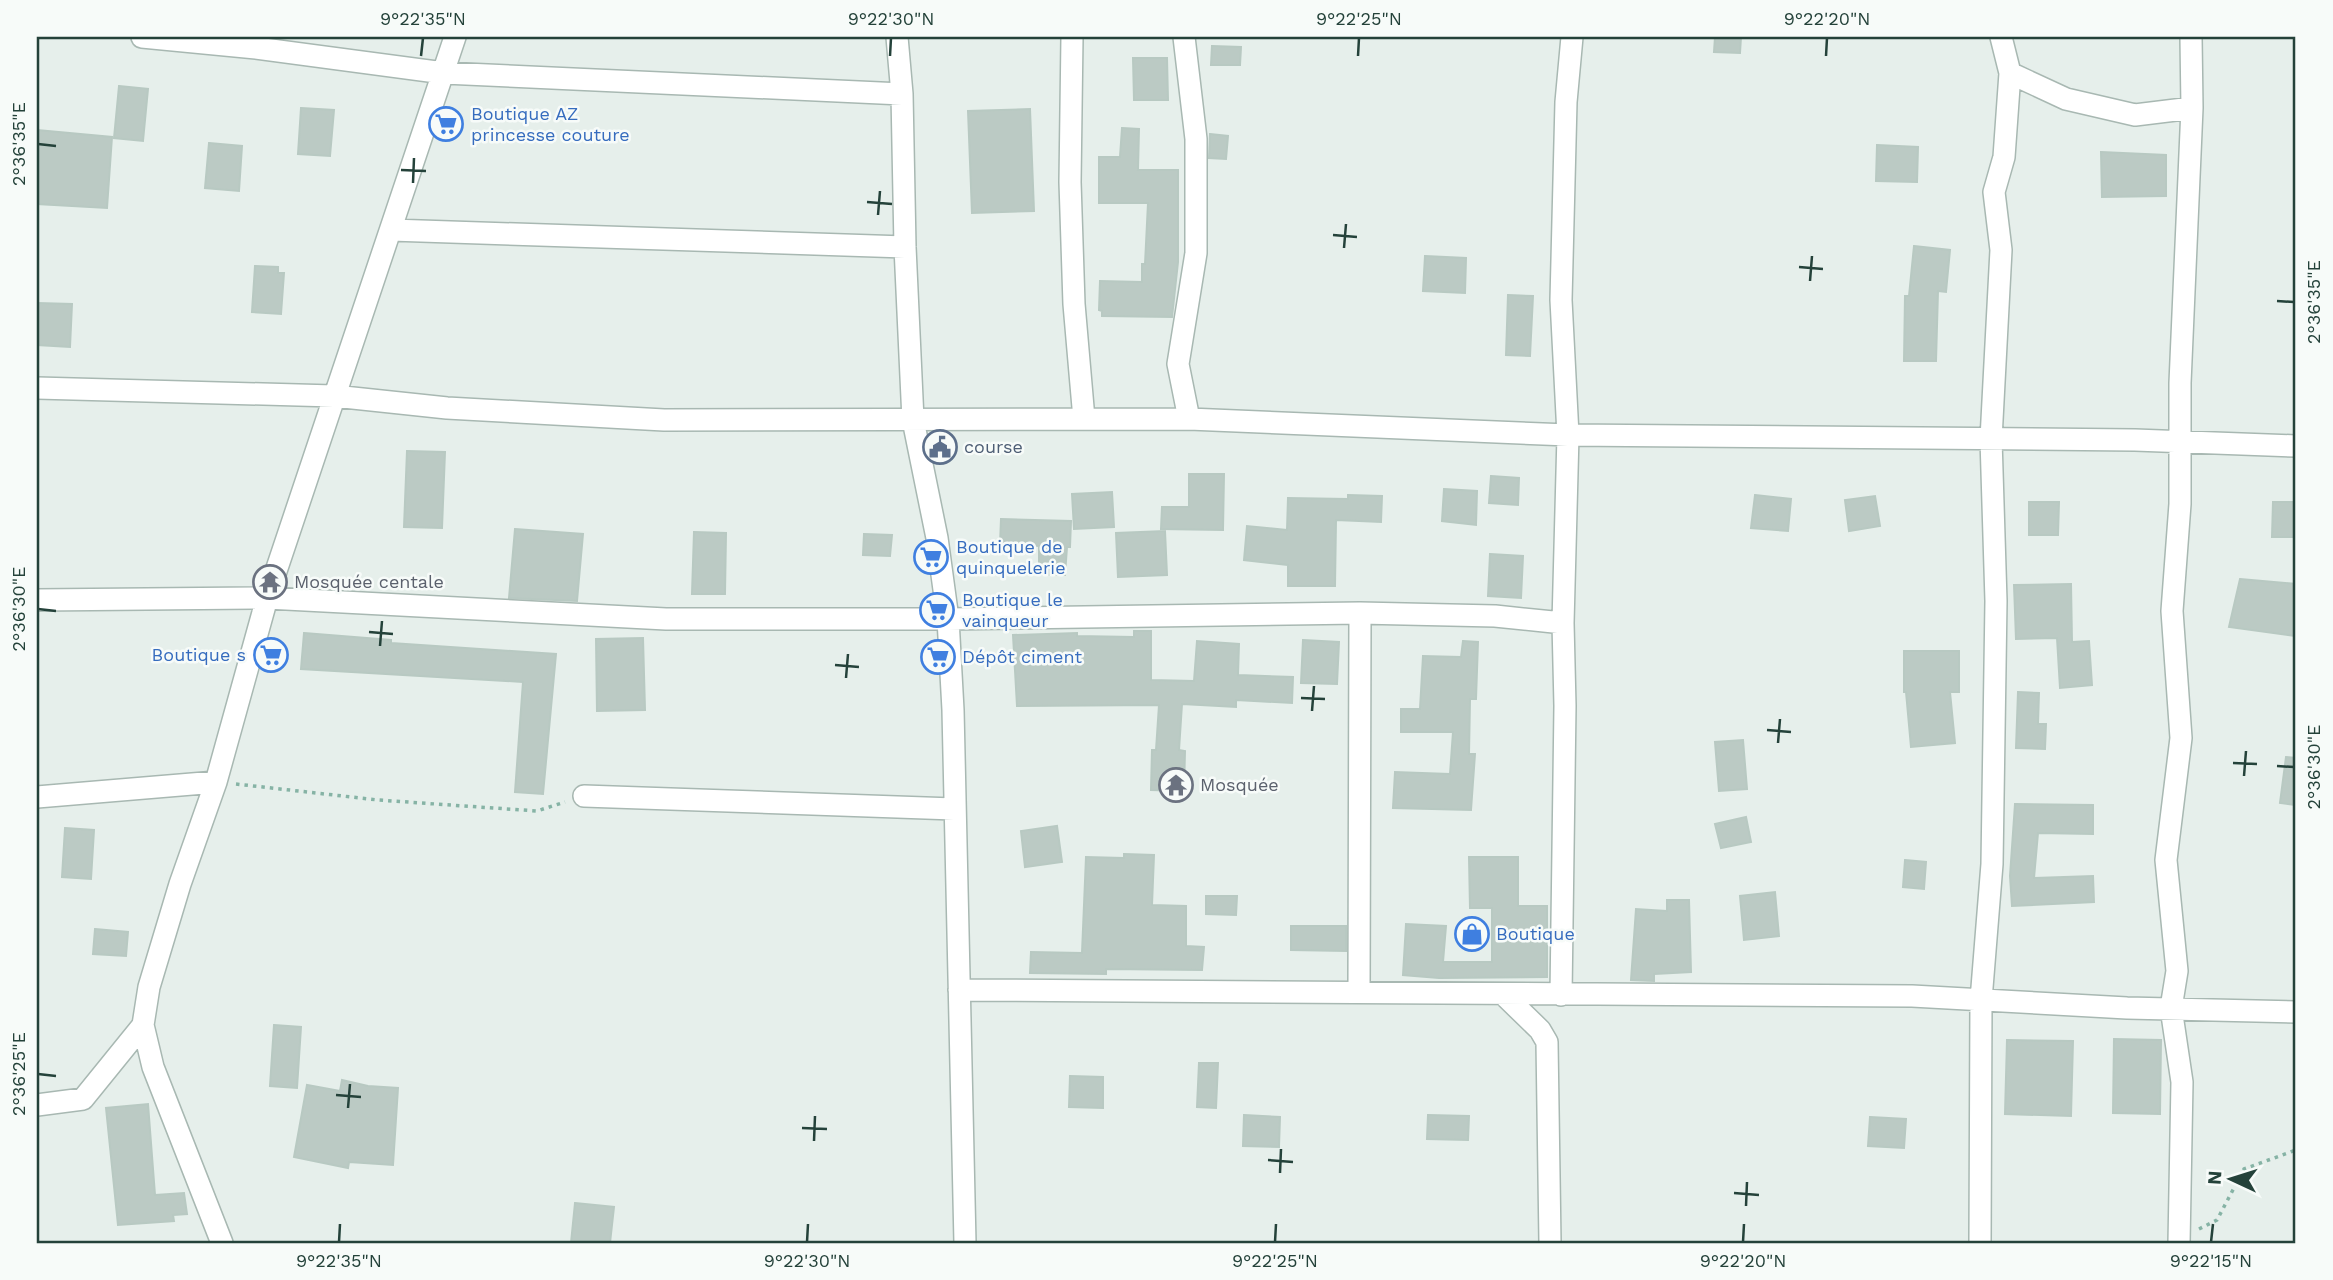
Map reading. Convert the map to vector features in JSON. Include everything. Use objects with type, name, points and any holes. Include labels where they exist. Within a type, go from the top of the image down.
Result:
[{"type":"street","points":[[142,37],[256,48],[444,73],[902,94]]},
{"type":"street","points":[[222,1243],[153,1067],[143,1025],[149,987],[180,884],[216,782],[268,598],[455,37]]},
{"type":"street","points":[[897,37],[902,94],[905,247],[913,421],[937,538],[948,619],[953,710],[965,1243]]},
{"type":"street","points":[[1072,37],[1071,209],[1074,304],[1084,419]]},
{"type":"street","points":[[1184,37],[1196,139],[1196,253],[1178,364],[1189,419]]},
{"type":"street","points":[[1561,995],[1563,623],[1568,435],[1561,300],[1566,102],[1572,37]]},
{"type":"street","points":[[1980,1243],[1981,1000],[1992,864],[1996,601],[1990,439],[2001,250],[1994,192],[2004,157],[2010,73],[2001,37]]},
{"type":"street","points":[[2179,1241],[2182,1082],[2171,1008],[2176,971],[2166,860],[2181,738],[2172,611],[2180,504],[2179,383],[2192,107],[2192,37]]},
{"type":"street","points":[[2010,73],[2066,99],[2135,115],[2192,107]]},
{"type":"street","points":[[391,230],[905,247]]},
{"type":"street","points":[[37,388],[334,396],[447,408],[664,420],[1189,419],[1568,435],[1990,439],[2296,446]]},
{"type":"street","points":[[37,600],[268,598],[666,619],[948,619],[1360,613],[1495,616],[1563,623]]},
{"type":"street","points":[[1359,992],[1360,613]]},
{"type":"street","points":[[37,797],[216,782]]},
{"type":"street","points":[[584,796],[954,809]]},
{"type":"street","points":[[960,990],[1912,996],[2296,1012]]},
{"type":"street","points":[[1503,994],[1540,1030],[1547,1042],[1550,1243]]},
{"type":"street","points":[[37,1105],[83,1099],[143,1025]]},
{"type":"path","points":[[216,782],[378,800],[537,811],[584,796]]},
{"type":"path","points":[[2179,1241],[2217,1220],[2244,1169],[2296,1150]]},
{"type":"building","points":[[1715,37],[1741,37],[1740,53],[1714,52]]},
{"type":"building","points":[[1212,46],[1241,47],[1240,65],[1211,65]]},
{"type":"building","points":[[1133,58],[1167,58],[1168,100],[1134,100]]},
{"type":"building","points":[[119,86],[148,89],[143,141],[114,138]]},
{"type":"building","points":[[301,108],[334,110],[330,156],[298,154]]},
{"type":"building","points":[[1030,109],[1034,211],[972,213],[968,111]]},
{"type":"building","points":[[1122,128],[1139,129],[1138,170],[1178,170],[1178,262],[1172,317],[1102,316],[1102,311],[1099,310],[1100,281],[1142,282],[1142,264],[1145,264],[1148,203],[1099,203],[1099,157],[1120,157]]},
{"type":"building","points":[[37,130],[112,137],[107,208],[37,204]]},
{"type":"building","points":[[1210,134],[1228,136],[1226,159],[1209,158]]},
{"type":"building","points":[[209,143],[242,146],[239,191],[205,188]]},
{"type":"building","points":[[1877,145],[1918,147],[1917,182],[1876,181]]},
{"type":"building","points":[[2101,152],[2166,155],[2166,196],[2102,197]]},
{"type":"building","points":[[1914,246],[1950,250],[1946,292],[1938,291],[1936,361],[1904,361],[1905,296],[1909,296]]},
{"type":"building","points":[[1425,256],[1466,258],[1465,293],[1423,291]]},
{"type":"building","points":[[255,266],[278,267],[278,273],[284,273],[281,314],[252,312]]},
{"type":"building","points":[[1508,295],[1533,296],[1530,356],[1506,355]]},
{"type":"building","points":[[37,303],[72,304],[70,347],[37,345]]},
{"type":"building","points":[[407,451],[445,452],[442,528],[404,527]]},
{"type":"building","points":[[1189,474],[1224,474],[1223,530],[1161,529],[1162,507],[1189,507]]},
{"type":"building","points":[[1491,476],[1519,478],[1518,505],[1489,503]]},
{"type":"building","points":[[1444,489],[1477,491],[1476,525],[1442,521]]},
{"type":"building","points":[[1112,492],[1114,527],[1074,529],[1072,494]]},
{"type":"building","points":[[1348,495],[1382,496],[1381,522],[1336,520],[1335,586],[1288,586],[1288,565],[1244,560],[1247,526],[1287,530],[1288,498],[1348,499]]},
{"type":"building","points":[[1755,495],[1791,499],[1788,531],[1751,528]]},
{"type":"building","points":[[1875,496],[1880,526],[1849,531],[1845,500]]},
{"type":"building","points":[[2029,502],[2059,502],[2058,535],[2029,535]]},
{"type":"building","points":[[2273,502],[2296,502],[2296,537],[2272,537]]},
{"type":"building","points":[[1001,519],[1071,521],[1065,575],[1039,574],[1039,546],[1000,544]]},
{"type":"building","points":[[515,529],[583,534],[577,601],[509,598]]},
{"type":"building","points":[[1165,531],[1167,575],[1118,577],[1116,533]]},
{"type":"building","points":[[694,532],[726,533],[725,594],[692,594]]},
{"type":"building","points":[[864,534],[892,535],[890,556],[863,555]]},
{"type":"building","points":[[1490,554],[1523,556],[1521,598],[1488,596]]},
{"type":"building","points":[[2240,579],[2296,584],[2296,636],[2229,627]]},
{"type":"building","points":[[2071,584],[2072,642],[2089,641],[2092,685],[2060,688],[2057,638],[2016,639],[2014,585]]},
{"type":"building","points":[[1134,631],[1151,631],[1151,680],[1194,681],[1197,641],[1239,644],[1238,675],[1293,677],[1292,703],[1236,700],[1236,707],[1182,704],[1179,750],[1185,751],[1184,791],[1151,790],[1152,750],[1156,750],[1159,705],[1017,706],[1013,635],[1077,633],[1077,636],[1134,637]]},
{"type":"building","points":[[304,633],[391,640],[391,643],[556,654],[543,794],[515,792],[523,682],[301,669]]},
{"type":"building","points":[[643,638],[645,710],[597,711],[596,639]]},
{"type":"building","points":[[1303,640],[1339,642],[1337,684],[1301,683]]},
{"type":"building","points":[[1463,641],[1478,642],[1476,699],[1470,699],[1469,754],[1475,754],[1471,810],[1393,808],[1395,772],[1450,774],[1453,732],[1401,732],[1401,709],[1420,709],[1423,656],[1461,657]]},
{"type":"building","points":[[1904,651],[1959,651],[1959,692],[1950,692],[1955,743],[1911,747],[1904,692]]},
{"type":"building","points":[[2018,692],[2039,693],[2038,724],[2046,724],[2045,749],[2016,748]]},
{"type":"building","points":[[1743,740],[1747,789],[1719,791],[1715,742]]},
{"type":"building","points":[[2286,757],[2296,758],[2296,805],[2280,803]]},
{"type":"building","points":[[2015,804],[2093,805],[2093,834],[2038,833],[2034,878],[2093,876],[2094,902],[2012,906],[2010,876]]},
{"type":"building","points":[[1746,817],[1751,842],[1721,848],[1715,824]]},
{"type":"building","points":[[1057,826],[1062,862],[1025,867],[1021,831]]},
{"type":"building","points":[[65,828],[94,830],[91,879],[62,877]]},
{"type":"building","points":[[1124,854],[1154,855],[1152,905],[1186,906],[1186,946],[1204,947],[1202,970],[1106,969],[1106,974],[1030,973],[1031,952],[1082,953],[1086,857],[1124,858]]},
{"type":"building","points":[[1469,857],[1518,857],[1518,906],[1547,906],[1547,977],[1439,978],[1403,975],[1406,924],[1446,926],[1443,962],[1492,962],[1492,908],[1470,908]]},
{"type":"building","points":[[1905,860],[1926,862],[1924,889],[1903,887]]},
{"type":"building","points":[[1775,892],[1779,936],[1744,940],[1740,896]]},
{"type":"building","points":[[1206,896],[1237,896],[1236,915],[1206,914]]},
{"type":"building","points":[[1667,900],[1689,900],[1691,972],[1654,974],[1654,981],[1631,980],[1636,909],[1667,911]]},
{"type":"building","points":[[1291,926],[1346,926],[1346,951],[1291,950]]},
{"type":"building","points":[[95,929],[128,932],[126,956],[93,954]]},
{"type":"building","points":[[274,1025],[301,1027],[297,1088],[270,1086]]},
{"type":"building","points":[[2114,1039],[2161,1040],[2160,1114],[2113,1113]]},
{"type":"building","points":[[2007,1040],[2073,1041],[2071,1116],[2005,1114]]},
{"type":"building","points":[[1199,1063],[1218,1063],[1216,1108],[1197,1107]]},
{"type":"building","points":[[1070,1076],[1103,1077],[1103,1108],[1069,1107]]},
{"type":"building","points":[[342,1080],[368,1086],[398,1088],[393,1165],[349,1162],[348,1168],[294,1157],[307,1085],[340,1091]]},
{"type":"building","points":[[148,1104],[155,1195],[184,1193],[187,1214],[173,1215],[174,1221],[118,1225],[106,1108]]},
{"type":"building","points":[[1244,1115],[1280,1117],[1279,1147],[1243,1146]]},
{"type":"building","points":[[1428,1115],[1469,1116],[1468,1140],[1427,1139]]},
{"type":"building","points":[[1870,1117],[1906,1119],[1904,1148],[1868,1146]]},
{"type":"building","points":[[575,1203],[614,1207],[610,1243],[571,1243]]},
{"type":"place","name":"Boutique AZ princesse couture","points":[[446,124]]},
{"type":"place","name":"course","points":[[940,447]]},
{"type":"place","name":"Boutique de quinquelerie","points":[[931,557]]},
{"type":"place","name":"Mosquée centale","points":[[270,582]]},
{"type":"place","name":"Boutique le vainqueur","points":[[937,610]]},
{"type":"place","name":"Boutique s","points":[[271,655]]},
{"type":"place","name":"Dépôt ciment","points":[[938,657]]},
{"type":"place","name":"Mosquée","points":[[1176,785]]},
{"type":"place","name":"Boutique","points":[[1472,934]]}]
